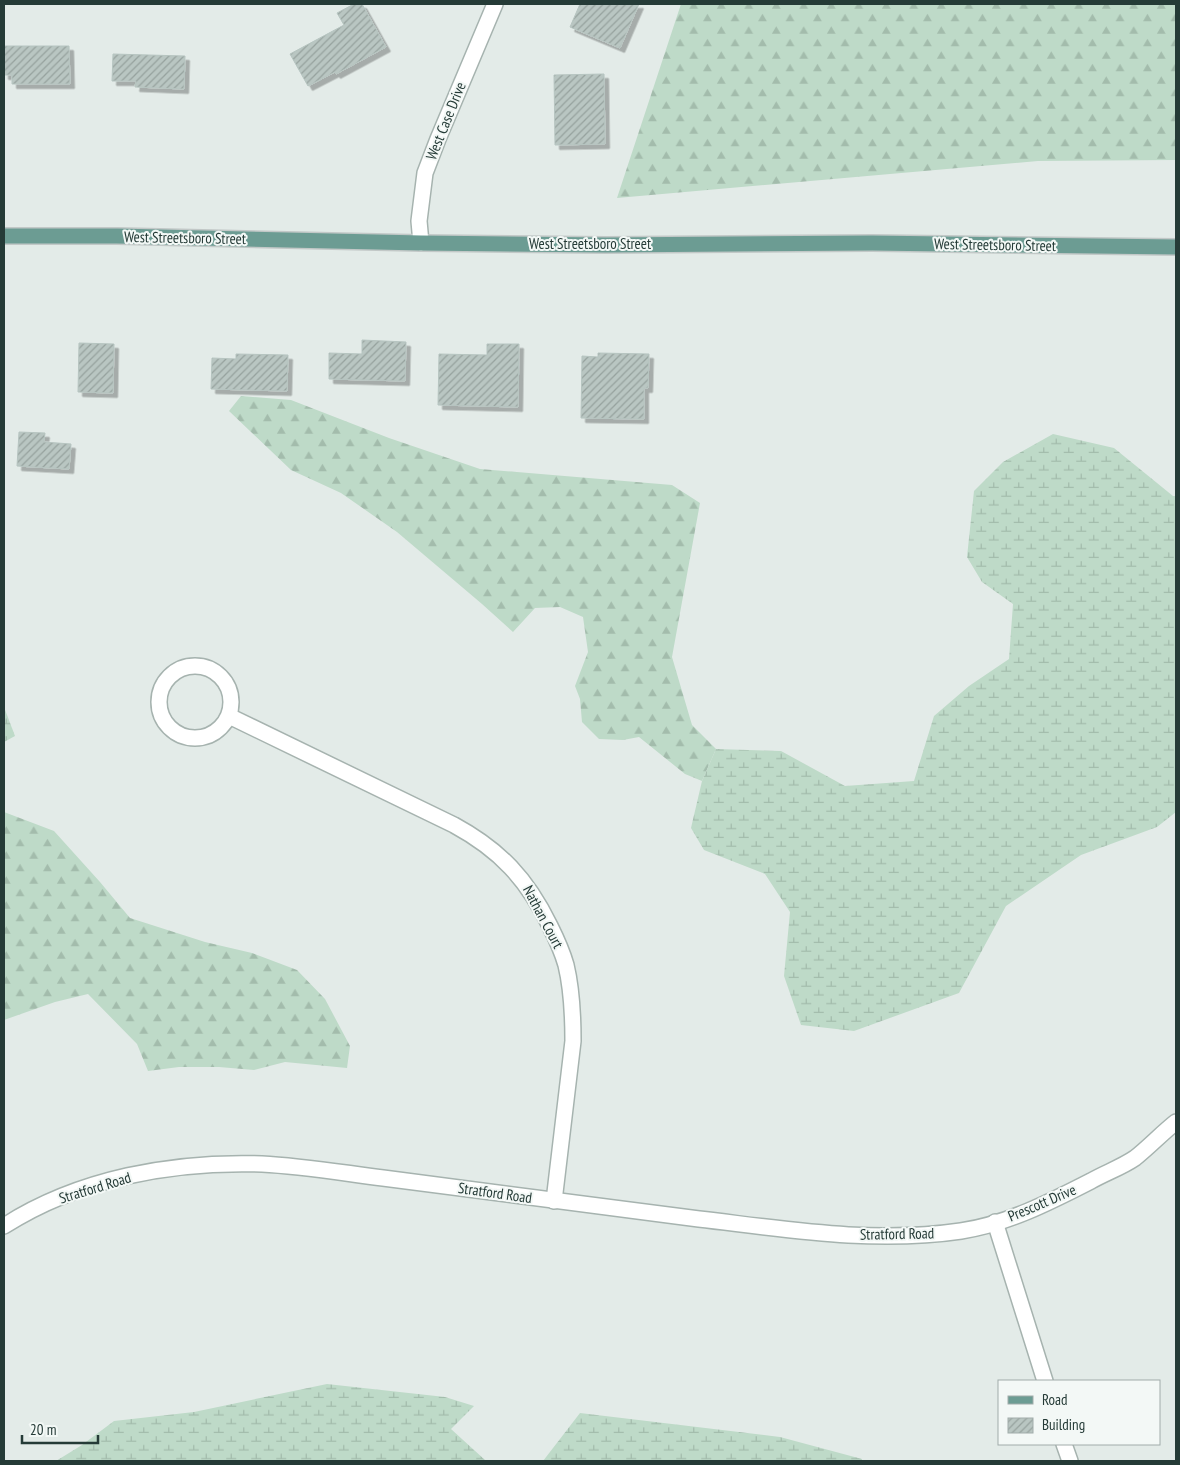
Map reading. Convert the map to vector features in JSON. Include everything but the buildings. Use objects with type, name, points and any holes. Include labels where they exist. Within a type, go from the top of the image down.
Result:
[{"type":"main road","name":"West Streetsboro Street","points":[[4,236],[117,236],[606,245],[872,243],[1176,247]]},
{"type":"street","name":"West Case Drive","points":[[422,243],[419,221],[425,173],[441,130],[495,4]]},
{"type":"street","points":[[191,666],[210,668],[225,680],[232,698],[229,716],[217,731],[200,739],[181,736],[166,724],[162,715],[159,706],[162,688],[173,673],[191,666]]},
{"type":"street","name":"Nathan Court","points":[[229,716],[454,825],[476,838],[497,854],[524,881],[546,917],[561,950],[566,964],[571,994],[573,1041],[554,1201]]},
{"type":"street","name":"Prescott Drive","points":[[1045,1380],[995,1222],[1045,1204],[1132,1160],[1176,1122]]},
{"type":"street","name":"Stratford Road","points":[[4,1226],[18,1217],[65,1195],[117,1179],[161,1169],[205,1164],[263,1164],[317,1170],[554,1201],[834,1234],[911,1236],[963,1230],[995,1222]]},
{"type":"street","points":[[1064,1445],[1070,1461]]},
{"type":"green space","points":[[681,4],[1176,4],[1176,160],[1038,161],[617,198]]},
{"type":"green space","points":[[241,396],[291,400],[389,438],[480,469],[672,485],[700,503],[672,657],[692,725],[716,749],[702,781],[685,774],[639,737],[623,740],[599,739],[582,722],[580,699],[575,686],[588,652],[583,617],[560,607],[535,608],[513,632],[397,532],[341,493],[291,470],[229,411]]},
{"type":"green space","points":[[1053,434],[1114,448],[1173,496],[1176,496],[1176,812],[1157,827],[1081,855],[1006,906],[959,993],[854,1031],[801,1025],[784,976],[790,912],[765,874],[704,850],[691,828],[702,781],[716,749],[781,751],[845,786],[914,781],[934,716],[969,686],[1009,659],[1013,604],[982,582],[967,557],[974,491],[1003,462]]},
{"type":"green space","points":[[4,707],[15,736],[4,742]]},
{"type":"green space","points":[[4,812],[54,831],[130,918],[205,942],[252,953],[297,970],[325,999],[350,1046],[347,1068],[285,1062],[254,1070],[219,1067],[179,1067],[148,1071],[137,1044],[88,994],[55,1002],[4,1020]]},
{"type":"green space","points":[[327,1384],[445,1397],[474,1406],[451,1429],[485,1460],[506,1461],[56,1461],[82,1445],[114,1421],[194,1412]]},
{"type":"green space","points":[[580,1413],[780,1437],[862,1459],[862,1461],[543,1461]]}]
